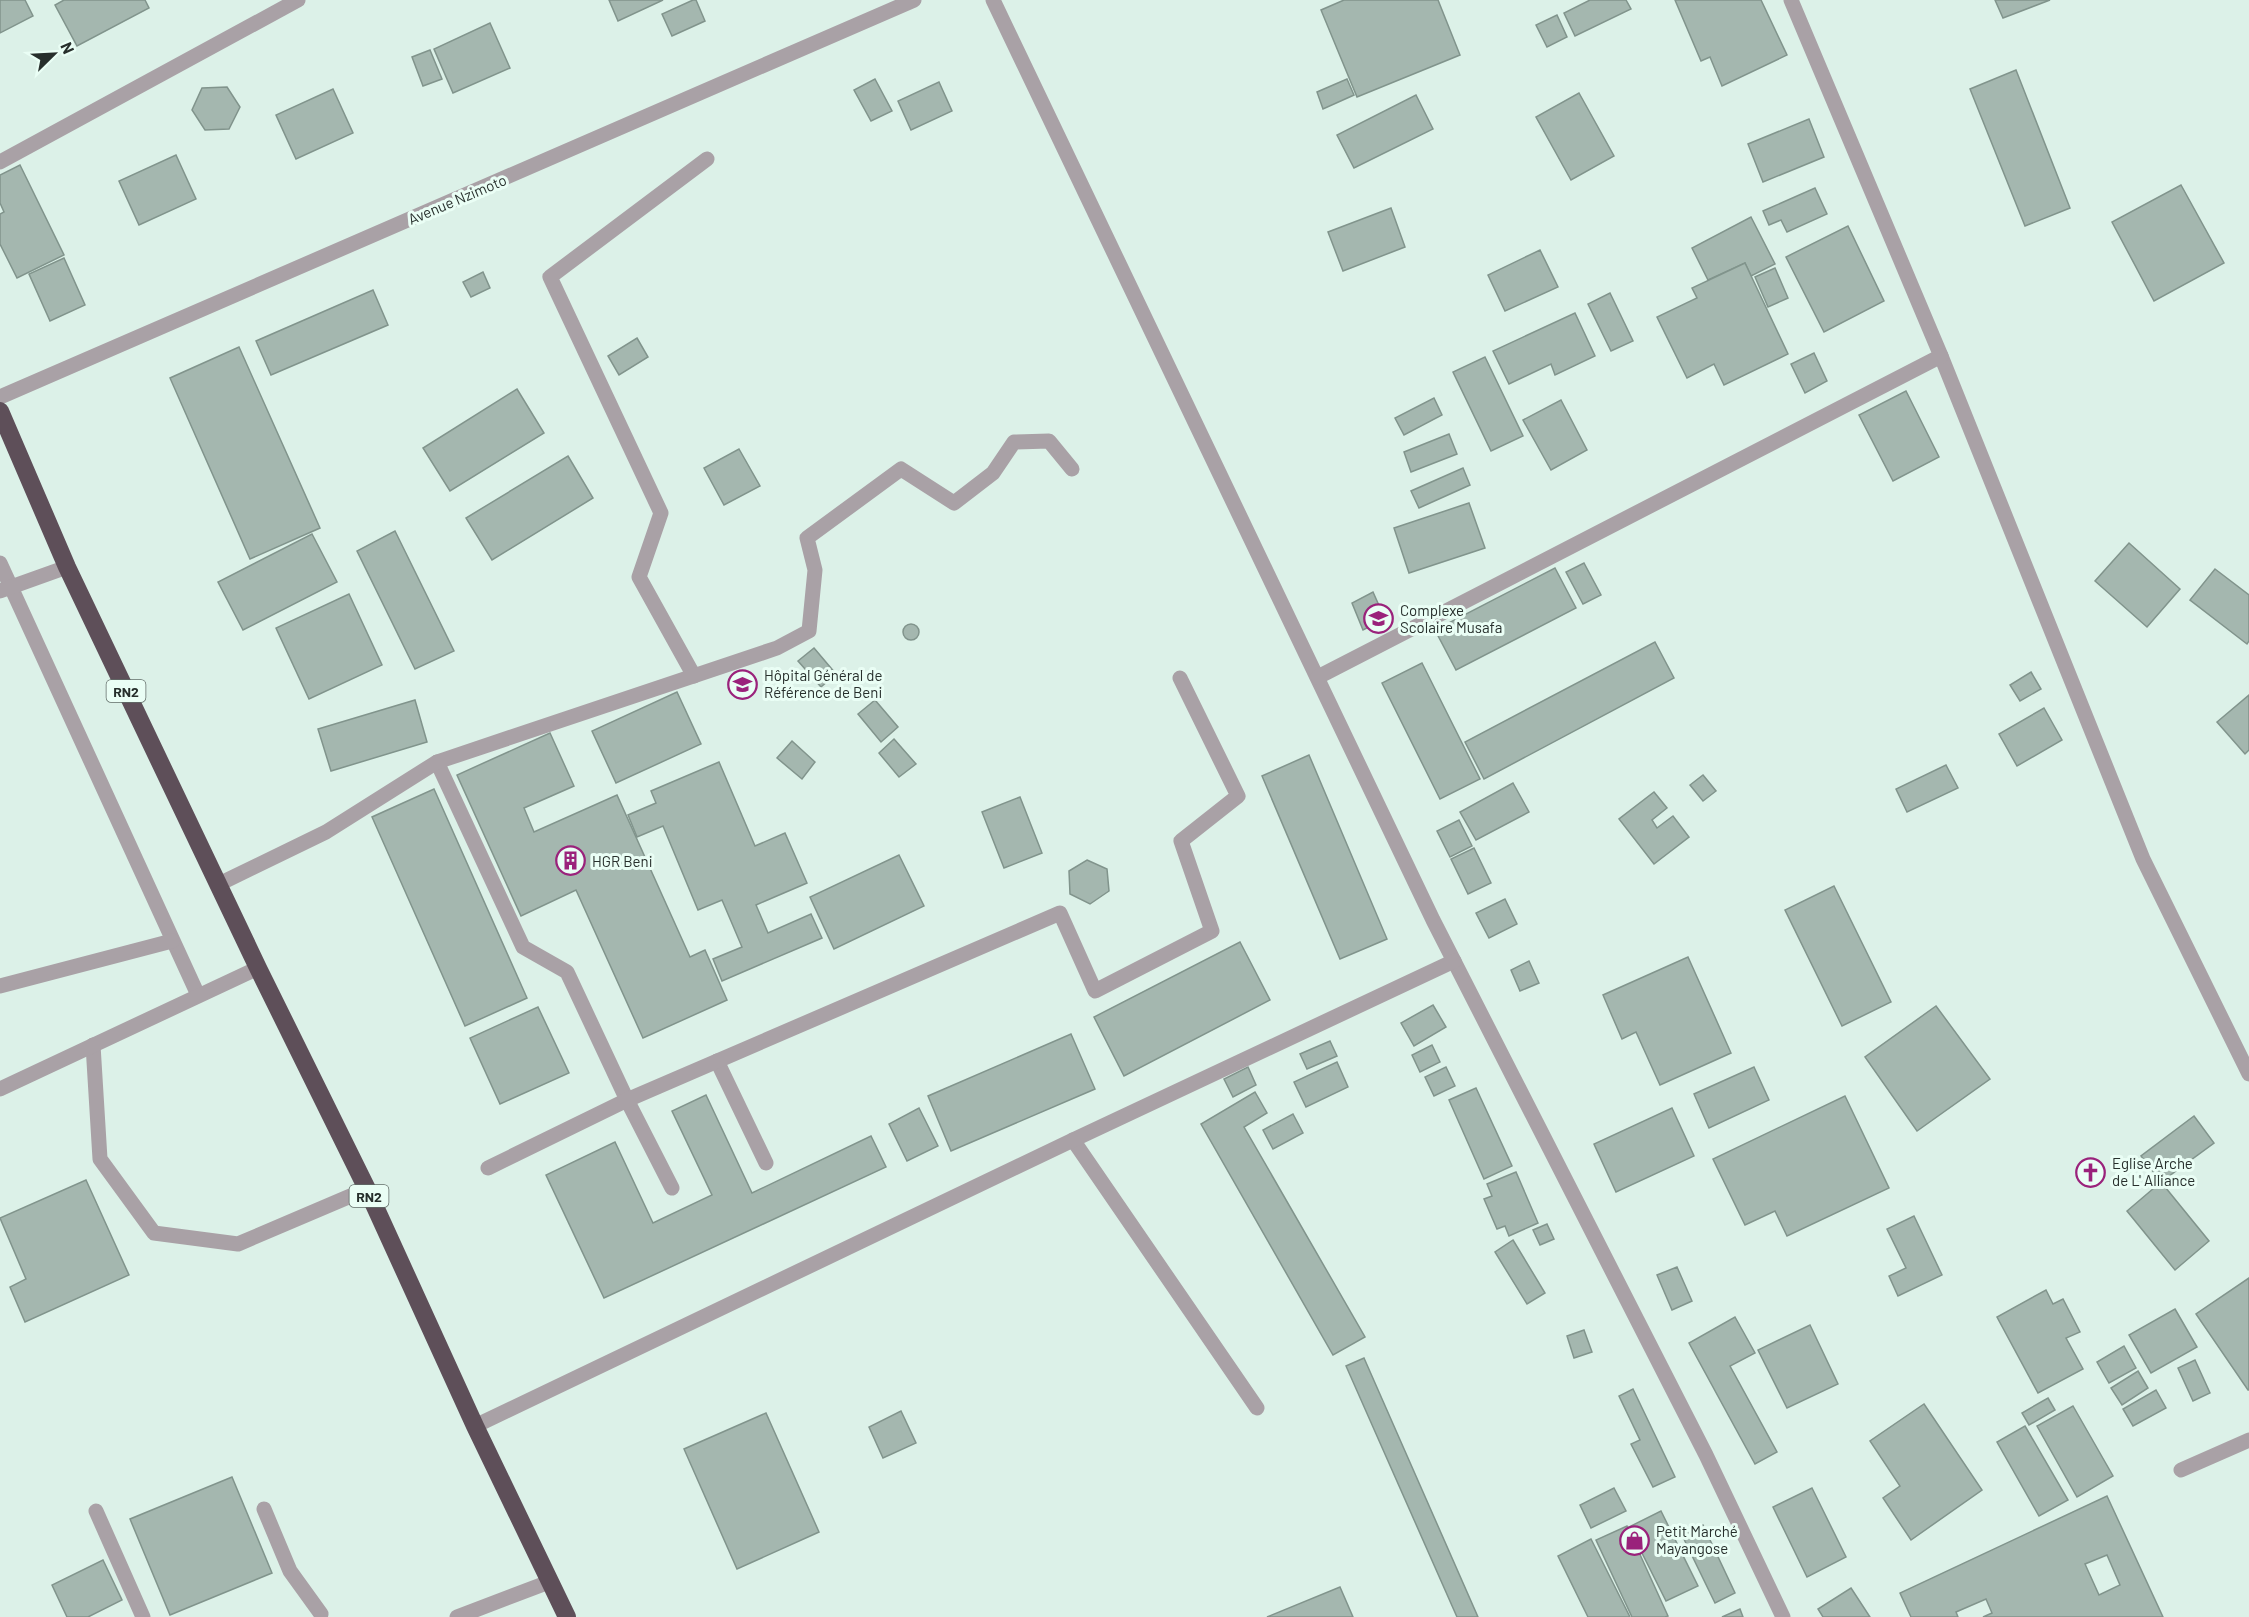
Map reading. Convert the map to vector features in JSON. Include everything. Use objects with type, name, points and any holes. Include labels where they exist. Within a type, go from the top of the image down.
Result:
[{"type":"highway","name":"RN2","points":[[0,411],[68,567],[258,968],[367,1189],[475,1426],[567,1617]]},
{"type":"street","points":[[0,162],[298,0]]},
{"type":"street","name":"Avenue Nzimoto","points":[[0,397],[915,0]]},
{"type":"street","points":[[993,0],[1454,962],[1706,1455],[1782,1617]]},
{"type":"street","points":[[1791,0],[1941,356],[2142,859],[2249,1074]]},
{"type":"street","points":[[694,676],[639,577],[661,513],[550,277],[707,159]]},
{"type":"street","points":[[1318,677],[1941,356]]},
{"type":"street","points":[[219,884],[326,832],[437,762],[777,648],[809,631],[815,570],[807,538],[901,469],[954,503],[993,473],[1014,442],[1049,441],[1072,469]]},
{"type":"street","points":[[0,563],[6,589],[198,995]]},
{"type":"street","points":[[6,589],[68,567]]},
{"type":"street","points":[[488,1168],[627,1100],[1060,912],[1095,991],[1212,931],[1181,841],[1238,796],[1180,678]]},
{"type":"street","points":[[437,762],[523,947],[567,972],[627,1100],[672,1188]]},
{"type":"street","points":[[0,986],[172,941]]},
{"type":"street","points":[[475,1426],[1073,1140],[1454,962]]},
{"type":"street","points":[[0,1089],[258,968]]},
{"type":"street","points":[[93,1045],[100,1159],[154,1233],[238,1244],[367,1189]]},
{"type":"street","points":[[717,1061],[766,1163]]},
{"type":"street","points":[[1073,1140],[1257,1408]]},
{"type":"street","points":[[2181,1470],[2249,1440]]},
{"type":"street","points":[[264,1509],[290,1571],[319,1616]]},
{"type":"street","points":[[96,1511],[143,1617]]},
{"type":"street","points":[[457,1617],[549,1582]]},
{"type":"building","points":[[0,0],[25,0],[33,16],[0,33]]},
{"type":"building","points":[[64,0],[145,0],[149,8],[77,46],[55,5]]},
{"type":"building","points":[[609,0],[663,0],[618,21]]},
{"type":"building","points":[[696,0],[705,21],[672,36],[662,14]]},
{"type":"building","points":[[1344,0],[1438,0],[1460,55],[1357,97],[1321,10]]},
{"type":"building","points":[[1590,0],[1626,0],[1631,9],[1575,36],[1564,13]]},
{"type":"building","points":[[1675,0],[1761,0],[1787,55],[1722,86],[1710,57],[1701,61]]},
{"type":"building","points":[[1995,0],[2050,0],[2003,18]]},
{"type":"building","points":[[1557,15],[1567,37],[1547,47],[1536,25]]},
{"type":"building","points":[[490,23],[510,68],[453,93],[434,49]]},
{"type":"building","points":[[430,50],[442,79],[423,86],[412,57]]},
{"type":"building","points":[[2016,70],[2070,208],[2025,226],[1970,89]]},
{"type":"building","points":[[875,79],[892,111],[871,121],[854,90]]},
{"type":"building","points":[[1347,79],[1354,95],[1323,109],[1317,92]]},
{"type":"building","points":[[939,82],[952,111],[911,130],[898,101]]},
{"type":"building","points":[[227,87],[240,107],[229,129],[205,130],[192,110],[202,88]]},
{"type":"building","points":[[333,89],[353,133],[296,159],[276,115]]},
{"type":"building","points":[[1579,93],[1614,156],[1571,180],[1536,117]]},
{"type":"building","points":[[1416,95],[1433,129],[1354,168],[1337,135]]},
{"type":"building","points":[[1809,119],[1824,157],[1763,182],[1748,144]]},
{"type":"building","points":[[176,155],[196,199],[139,225],[119,181]]},
{"type":"building","points":[[20,165],[64,255],[17,278],[0,244],[0,214],[4,212],[0,203],[0,175]]},
{"type":"building","points":[[2181,185],[2224,263],[2154,301],[2112,222]]},
{"type":"building","points":[[1815,188],[1827,214],[1787,232],[1781,220],[1769,225],[1763,211]]},
{"type":"building","points":[[1391,208],[1405,247],[1343,271],[1328,232]]},
{"type":"building","points":[[1751,217],[1775,264],[1751,276],[1745,263],[1708,280],[1692,248]]},
{"type":"building","points":[[1848,226],[1884,301],[1824,332],[1786,257]]},
{"type":"building","points":[[1540,250],[1558,287],[1505,311],[1488,275]]},
{"type":"building","points":[[64,258],[85,305],[50,321],[29,274]]},
{"type":"building","points":[[1745,263],[1788,354],[1724,385],[1714,364],[1687,378],[1657,317],[1697,298],[1692,288]]},
{"type":"building","points":[[1775,268],[1788,298],[1768,307],[1755,277]]},
{"type":"building","points":[[483,272],[490,288],[471,297],[463,282]]},
{"type":"building","points":[[373,290],[388,325],[271,375],[256,341]]},
{"type":"building","points":[[1610,293],[1633,341],[1611,351],[1588,304]]},
{"type":"building","points":[[1575,313],[1595,356],[1555,375],[1551,364],[1509,384],[1493,351]]},
{"type":"building","points":[[637,338],[648,357],[619,375],[608,356]]},
{"type":"building","points":[[239,347],[320,528],[250,559],[170,378]]},
{"type":"building","points":[[1814,353],[1827,381],[1805,393],[1791,364]]},
{"type":"building","points":[[1485,357],[1523,436],[1491,451],[1453,372]]},
{"type":"building","points":[[517,389],[544,433],[450,491],[423,448]]},
{"type":"building","points":[[1906,391],[1939,457],[1893,481],[1859,415]]},
{"type":"building","points":[[1434,398],[1442,415],[1404,435],[1395,418]]},
{"type":"building","points":[[1561,400],[1587,450],[1551,470],[1523,420]]},
{"type":"building","points":[[1449,434],[1457,454],[1411,472],[1404,452]]},
{"type":"building","points":[[739,449],[760,486],[724,505],[704,468]]},
{"type":"building","points":[[568,456],[593,498],[492,560],[466,518]]},
{"type":"building","points":[[1463,468],[1470,485],[1419,508],[1411,491]]},
{"type":"building","points":[[1469,503],[1485,548],[1409,573],[1394,528]]},
{"type":"building","points":[[395,531],[454,651],[415,669],[357,551]]},
{"type":"building","points":[[312,534],[337,582],[243,630],[218,582]]},
{"type":"building","points":[[2129,543],[2180,589],[2147,627],[2095,581]]},
{"type":"building","points":[[1584,563],[1601,595],[1583,604],[1566,572]]},
{"type":"building","points":[[1555,568],[1576,608],[1456,670],[1435,630]]},
{"type":"building","points":[[2215,569],[2249,595],[2249,641],[2247,644],[2190,600]]},
{"type":"building","points":[[1373,592],[1385,619],[1363,630],[1352,603]]},
{"type":"building","points":[[349,594],[382,665],[309,699],[276,628]]},
{"type":"building","points":[[908,624],[914,624],[919,632],[917,638],[908,640],[903,635],[903,629]]},
{"type":"building","points":[[1655,642],[1674,678],[1484,779],[1465,742]]},
{"type":"building","points":[[814,648],[836,674],[821,687],[798,661]]},
{"type":"building","points":[[1422,663],[1480,779],[1440,799],[1382,683]]},
{"type":"building","points":[[2031,672],[2041,689],[2020,701],[2010,685]]},
{"type":"building","points":[[677,692],[701,744],[616,783],[592,731]]},
{"type":"building","points":[[2249,695],[2249,750],[2245,754],[2217,722]]},
{"type":"building","points":[[415,700],[427,742],[331,771],[318,729]]},
{"type":"building","points":[[875,700],[898,727],[881,742],[858,714]]},
{"type":"building","points":[[2044,708],[2062,740],[2017,766],[1999,734]]},
{"type":"building","name":"HGR Beni","points":[[550,733],[574,786],[524,808],[534,832],[617,795],[690,957],[705,950],[727,1000],[643,1038],[576,890],[521,916],[457,775]]},
{"type":"building","points":[[894,739],[916,764],[899,777],[879,753]]},
{"type":"building","points":[[792,741],[815,762],[802,779],[777,758]]},
{"type":"building","points":[[1309,755],[1387,939],[1340,959],[1262,776]]},
{"type":"building","points":[[719,762],[755,846],[785,833],[807,883],[756,905],[768,933],[811,914],[822,938],[722,981],[713,959],[742,947],[722,900],[698,910],[663,826],[637,837],[628,815],[656,803],[651,791]]},
{"type":"building","points":[[1946,765],[1958,788],[1907,812],[1896,789]]},
{"type":"building","points":[[1703,775],[1716,791],[1703,801],[1690,785]]},
{"type":"building","points":[[1513,783],[1529,812],[1476,840],[1460,812]]},
{"type":"building","points":[[434,789],[527,998],[465,1026],[372,817]]},
{"type":"building","points":[[1654,792],[1667,808],[1652,820],[1657,828],[1673,816],[1689,837],[1654,864],[1619,819]]},
{"type":"building","points":[[1020,797],[1042,853],[1004,868],[982,812]]},
{"type":"building","points":[[1459,820],[1472,846],[1450,857],[1437,831]]},
{"type":"building","points":[[1474,848],[1491,883],[1468,894],[1451,859]]},
{"type":"building","points":[[899,855],[924,906],[834,949],[810,897]]},
{"type":"building","points":[[1087,860],[1107,869],[1109,891],[1090,904],[1070,894],[1069,871]]},
{"type":"building","points":[[1834,886],[1891,1002],[1842,1026],[1785,910]]},
{"type":"building","points":[[1505,899],[1517,924],[1489,938],[1476,913]]},
{"type":"building","points":[[1240,942],[1270,1000],[1124,1076],[1094,1017]]},
{"type":"building","points":[[1688,957],[1731,1053],[1660,1085],[1636,1032],[1622,1039],[1603,995]]},
{"type":"building","points":[[1529,961],[1539,983],[1520,991],[1511,970]]},
{"type":"building","points":[[1433,1005],[1446,1027],[1414,1046],[1401,1023]]},
{"type":"building","points":[[1936,1006],[1990,1079],[1917,1131],[1865,1057]]},
{"type":"building","points":[[538,1007],[569,1073],[500,1104],[470,1038]]},
{"type":"building","points":[[1071,1034],[1095,1089],[951,1151],[928,1096]]},
{"type":"building","points":[[1330,1041],[1337,1056],[1307,1069],[1300,1054]]},
{"type":"building","points":[[1432,1045],[1440,1062],[1420,1072],[1412,1055]]},
{"type":"building","points":[[1337,1062],[1348,1087],[1306,1107],[1294,1082]]},
{"type":"building","points":[[1248,1067],[1256,1085],[1233,1097],[1224,1079]]},
{"type":"building","points":[[1446,1067],[1455,1086],[1434,1096],[1425,1077]]},
{"type":"building","points":[[1754,1067],[1769,1100],[1709,1128],[1694,1094]]},
{"type":"building","points":[[1476,1088],[1512,1166],[1484,1179],[1449,1100]]},
{"type":"building","points":[[1255,1092],[1267,1113],[1244,1127],[1365,1337],[1333,1355],[1201,1124]]},
{"type":"building","points":[[706,1095],[752,1193],[871,1136],[886,1167],[604,1298],[546,1175],[615,1142],[653,1223],[712,1195],[672,1111]]},
{"type":"building","points":[[1845,1096],[1889,1188],[1787,1236],[1775,1211],[1745,1225],[1713,1159]]},
{"type":"building","points":[[919,1108],[938,1146],[907,1161],[889,1124]]},
{"type":"building","points":[[1672,1108],[1694,1156],[1616,1192],[1594,1144]]},
{"type":"building","points":[[1293,1114],[1303,1133],[1273,1149],[1263,1130]]},
{"type":"building","points":[[2194,1116],[2214,1143],[2161,1182],[2141,1156]]},
{"type":"building","points":[[1516,1172],[1538,1223],[1509,1236],[1505,1226],[1497,1229],[1484,1199],[1492,1196],[1487,1184]]},
{"type":"building","points":[[86,1180],[129,1275],[25,1322],[10,1287],[26,1279],[0,1218]]},
{"type":"building","points":[[2161,1182],[2209,1241],[2175,1270],[2127,1211]]},
{"type":"building","points":[[1914,1216],[1942,1275],[1898,1296],[1889,1276],[1906,1268],[1887,1229]]},
{"type":"building","points":[[1547,1224],[1554,1239],[1540,1245],[1533,1230]]},
{"type":"building","points":[[1513,1240],[1545,1293],[1527,1304],[1495,1252]]},
{"type":"building","points":[[1677,1267],[1692,1301],[1672,1310],[1657,1275]]},
{"type":"building","points":[[2249,1278],[2249,1390],[2248,1390],[2196,1314]]},
{"type":"building","points":[[2046,1290],[2053,1304],[2063,1299],[2080,1332],[2066,1338],[2083,1369],[2038,1393],[1997,1317]]},
{"type":"building","points":[[2175,1309],[2197,1347],[2151,1373],[2129,1335]]},
{"type":"building","points":[[1735,1317],[1755,1353],[1730,1366],[1777,1452],[1755,1464],[1689,1343]]},
{"type":"building","points":[[1810,1325],[1838,1384],[1787,1408],[1758,1350]]},
{"type":"building","points":[[1584,1330],[1592,1352],[1574,1358],[1567,1336]]},
{"type":"building","points":[[2124,1346],[2136,1368],[2109,1383],[2097,1362]]},
{"type":"building","points":[[1364,1358],[1478,1617],[1457,1617],[1346,1366]]},
{"type":"building","points":[[2195,1360],[2210,1393],[2193,1401],[2178,1368]]},
{"type":"building","points":[[2138,1371],[2148,1388],[2122,1405],[2111,1388]]},
{"type":"building","points":[[1633,1389],[1675,1477],[1653,1487],[1631,1444],[1640,1440],[1619,1396]]},
{"type":"building","points":[[2156,1390],[2166,1408],[2133,1426],[2123,1409]]},
{"type":"building","points":[[2048,1398],[2055,1410],[2029,1425],[2022,1413]]},
{"type":"building","points":[[1924,1404],[1982,1490],[1911,1540],[1883,1498],[1900,1486],[1870,1441]]},
{"type":"building","points":[[2073,1406],[2113,1476],[2077,1497],[2037,1426]]},
{"type":"building","points":[[901,1411],[916,1443],[883,1458],[869,1427]]},
{"type":"building","points":[[766,1413],[819,1532],[737,1569],[684,1449]]},
{"type":"building","points":[[2025,1426],[2068,1500],[2039,1516],[1997,1442]]},
{"type":"building","points":[[232,1477],[272,1573],[170,1615],[130,1519]]},
{"type":"building","points":[[1614,1488],[1626,1511],[1591,1528],[1580,1505]]},
{"type":"building","points":[[1812,1488],[1846,1557],[1807,1577],[1773,1507]]},
{"type":"building","points":[[2107,1496],[2163,1617],[1983,1617],[1992,1613],[1986,1599],[1956,1612],[1958,1617],[1911,1617],[1900,1593]],"holes":[[[2107,1555],[2120,1585],[2099,1595],[2085,1564]]]},
{"type":"building","points":[[1661,1511],[1698,1586],[1666,1601],[1629,1527]]},
{"type":"building","points":[[1703,1525],[1735,1593],[1715,1603],[1682,1535]]},
{"type":"building","points":[[1627,1526],[1668,1616],[1632,1617],[1596,1540]]},
{"type":"building","points":[[1591,1539],[1630,1617],[1588,1617],[1558,1556]]},
{"type":"building","points":[[103,1560],[122,1600],[88,1617],[67,1617],[52,1585]]},
{"type":"building","points":[[1340,1587],[1353,1617],[1267,1617]]},
{"type":"building","points":[[1851,1588],[1870,1617],[1823,1617],[1818,1609]]},
{"type":"building","points":[[1740,1609],[1743,1617],[1722,1617]]},
{"type":"place","name":"Complexe Scolaire Musafa","points":[[1379,619]]},
{"type":"place","name":"Hôpital Général de Référence de Beni","points":[[743,684]]},
{"type":"place","name":"HGR Beni","points":[[571,861]]},
{"type":"place","name":"Eglise Arche de L' Alliance","points":[[2091,1172]]},
{"type":"place","name":"Petit Marché Mayangose","points":[[1635,1540]]}]
